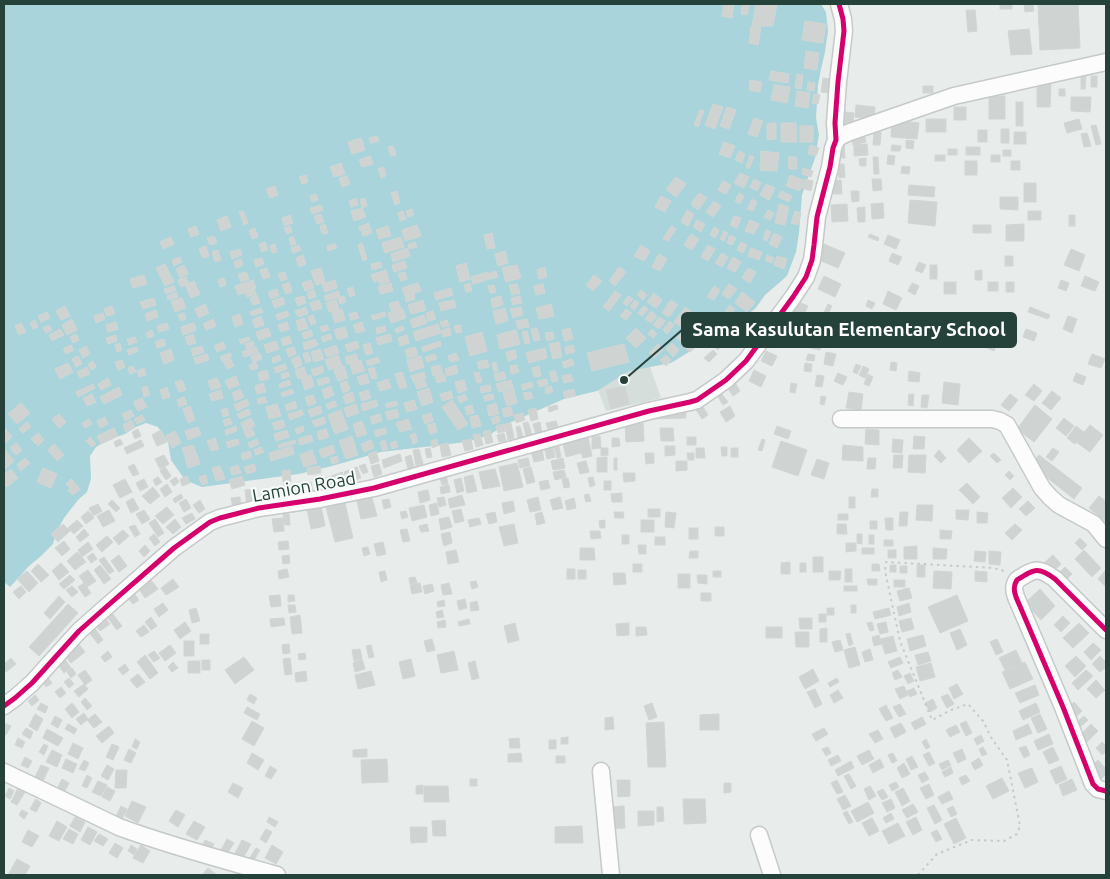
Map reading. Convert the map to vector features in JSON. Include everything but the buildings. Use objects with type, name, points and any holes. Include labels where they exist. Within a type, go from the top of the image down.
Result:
[{"type":"street","name":"Lamion Road","points":[[4,706],[32,683],[79,631],[174,548],[210,522],[259,508],[320,499],[374,488],[649,411],[697,400],[726,380],[746,361],[800,287],[812,260],[817,217],[836,140],[835,123],[838,82],[844,32],[839,4]]},
{"type":"street","points":[[836,140],[850,132],[954,96],[1106,62]]},
{"type":"street","points":[[841,419],[1000,421],[1010,429],[1042,488],[1050,497],[1059,506],[1094,524],[1106,539]]},
{"type":"street","points":[[1106,630],[1048,574],[1040,570],[1034,570],[1017,580],[1014,586],[1016,597],[1063,707],[1093,784],[1098,789],[1106,791]]},
{"type":"street","points":[[601,771],[611,875]]},
{"type":"street","points":[[4,772],[125,830],[276,875]]},
{"type":"street","points":[[759,835],[772,875]]},
{"type":"path","points":[[918,875],[937,854],[972,840],[1004,841],[1017,834],[1020,826],[1007,760],[992,739],[983,721],[968,704],[932,720],[900,641],[885,571],[886,562],[994,568],[1021,577]]},
{"type":"shaded area","points":[[584,353],[648,361],[661,398],[606,411]]},
{"type":"water","points":[[4,4],[821,4],[826,12],[828,31],[818,85],[816,118],[819,135],[815,158],[802,195],[796,252],[787,276],[765,295],[755,309],[742,318],[727,324],[671,363],[629,371],[597,391],[564,399],[507,424],[489,435],[467,442],[381,452],[299,474],[202,487],[185,480],[171,460],[168,442],[158,427],[146,423],[136,427],[96,447],[90,456],[91,479],[87,492],[64,518],[53,544],[10,587],[4,582]]},
{"type":"cycle path","points":[[4,706],[32,683],[79,631],[174,548],[210,522],[259,508],[320,499],[374,488],[649,411],[690,402],[697,400],[726,380],[746,361],[793,297],[806,277],[812,260],[817,217],[836,140],[835,123],[838,82],[844,31],[839,4]]},
{"type":"cycle path","points":[[1106,630],[1055,579],[1044,572],[1032,571],[1017,580],[1014,588],[1016,597],[1063,707],[1093,784],[1098,789],[1106,791]]},
{"type":"place","name":"Sama Kasulutan Elementary School","points":[[624,380]]}]
